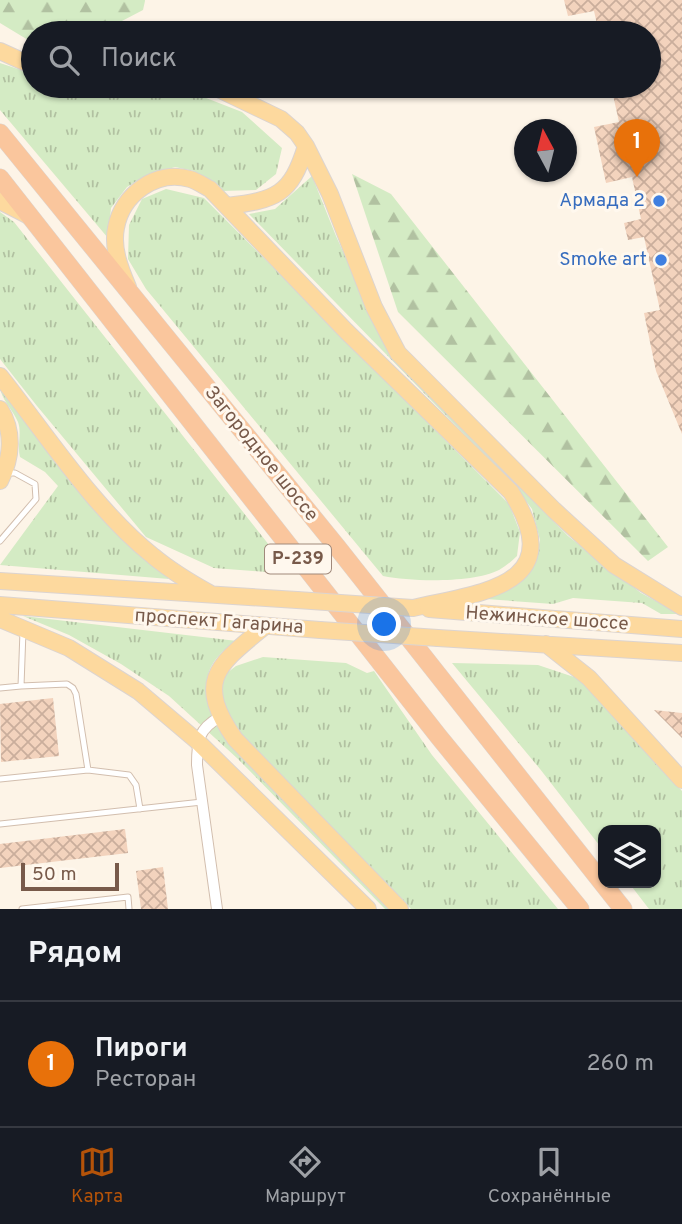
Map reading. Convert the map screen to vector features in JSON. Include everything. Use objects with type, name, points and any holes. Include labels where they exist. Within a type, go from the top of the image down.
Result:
[{"type":"highway","name":"Загородное шоссе","points":[[0,133],[337,547],[623,909]]},
{"type":"highway","name":"Загородное шоссе","points":[[0,178],[431,727],[576,905]]},
{"type":"main road","points":[[0,51],[21,61]]},
{"type":"main road","points":[[237,98],[281,119],[297,133],[306,146],[330,194],[370,298],[398,354],[554,510],[614,565],[682,607]]},
{"type":"main road","points":[[227,206],[263,202],[285,189],[299,169],[306,146]]},
{"type":"main road","points":[[130,292],[116,257],[116,228],[126,204],[141,187],[165,177],[190,179],[210,189],[345,331],[512,492],[529,529],[528,560],[522,572],[483,592],[413,608]]},
{"type":"main road","points":[[0,201],[31,217]]},
{"type":"main road","points":[[0,376],[107,512],[151,555],[179,576],[211,594]]},
{"type":"main road","points":[[0,409],[7,419],[10,439],[2,477]]},
{"type":"main road","name":"проспект Гагарина","points":[[0,581],[413,608]]},
{"type":"main road","name":"проспект Гагарина","points":[[0,605],[438,638]]},
{"type":"main road","name":"Нежинское шоссе","points":[[413,608],[682,629]]},
{"type":"main road","points":[[0,619],[69,648],[138,691],[197,741],[368,909]]},
{"type":"main road","points":[[265,626],[227,657],[217,673],[213,689],[220,717],[234,739],[400,909]]},
{"type":"main road","name":"Нежинское шоссе","points":[[438,638],[682,653]]},
{"type":"main road","points":[[546,644],[589,678],[682,780]]},
{"type":"street","points":[[217,909],[197,765],[197,741],[207,724],[220,717]]},
{"type":"lane","points":[[0,541],[36,499],[35,484],[15,473],[2,477]]},
{"type":"lane","points":[[21,686],[23,627]]},
{"type":"lane","points":[[0,688],[67,684],[73,688],[88,770]]},
{"type":"lane","points":[[0,779],[88,770],[129,775],[136,785],[139,809]]},
{"type":"lane","points":[[0,824],[202,802]]},
{"type":"lane","points":[[22,909],[128,897],[130,909]]},
{"type":"green space","points":[[0,0],[145,0],[143,10],[122,21],[21,21],[21,36],[0,23]]},
{"type":"green space","points":[[0,63],[21,70],[21,98],[206,98],[242,112],[282,148],[276,174],[256,190],[222,191],[194,171],[175,167],[145,176],[127,187],[111,208],[108,238],[0,110]]},
{"type":"green space","points":[[352,174],[391,194],[668,547],[648,561],[398,312]]},
{"type":"green space","points":[[312,176],[385,344],[399,364],[568,536],[641,593],[680,614],[661,614],[642,603],[573,598],[553,604],[486,599],[523,580],[535,561],[540,540],[532,509],[513,484],[249,214],[275,209]]},
{"type":"green space","points":[[166,189],[204,198],[509,504],[520,532],[515,558],[499,570],[474,577],[426,580],[383,576],[146,289],[128,259],[129,225],[142,199]]},
{"type":"green space","points":[[0,212],[14,222],[292,574],[214,568],[146,537],[37,406],[0,359]]},
{"type":"green space","points":[[0,386],[112,528],[169,579],[0,565],[58,486],[45,472],[20,457],[18,422],[2,395]]},
{"type":"green space","points":[[23,616],[237,641],[216,659],[207,679],[209,702],[220,727],[391,909],[385,909],[238,759],[169,696],[121,664],[69,635]]},
{"type":"green space","points":[[263,657],[346,663],[367,673],[374,671],[432,755],[558,909],[411,909],[267,763],[233,724],[220,700],[223,676],[236,666]]},
{"type":"green space","points":[[452,663],[538,665],[577,678],[629,729],[682,791],[682,909],[649,909],[633,888],[661,888],[661,825],[598,825],[598,844]]},
{"type":"building","name":"Армада 2","points":[[564,0],[682,0],[682,434],[656,371],[644,313],[660,310],[644,237],[628,240],[624,223],[641,219],[632,177],[606,183],[594,127],[619,122],[614,98],[661,98],[661,21],[596,21],[594,11],[568,16]]},
{"type":"building","points":[[53,698],[59,756],[1,762],[0,704]]},
{"type":"building","points":[[654,710],[682,713],[682,738]]},
{"type":"building","points":[[125,829],[128,853],[0,868],[0,844]]},
{"type":"building","points":[[163,867],[168,909],[141,909],[136,871]]},
{"type":"place","name":"Пироги","points":[[637,177]]},
{"type":"place","name":"Армада 2","points":[[659,201]]},
{"type":"place","name":"Smoke art","points":[[661,260]]}]
